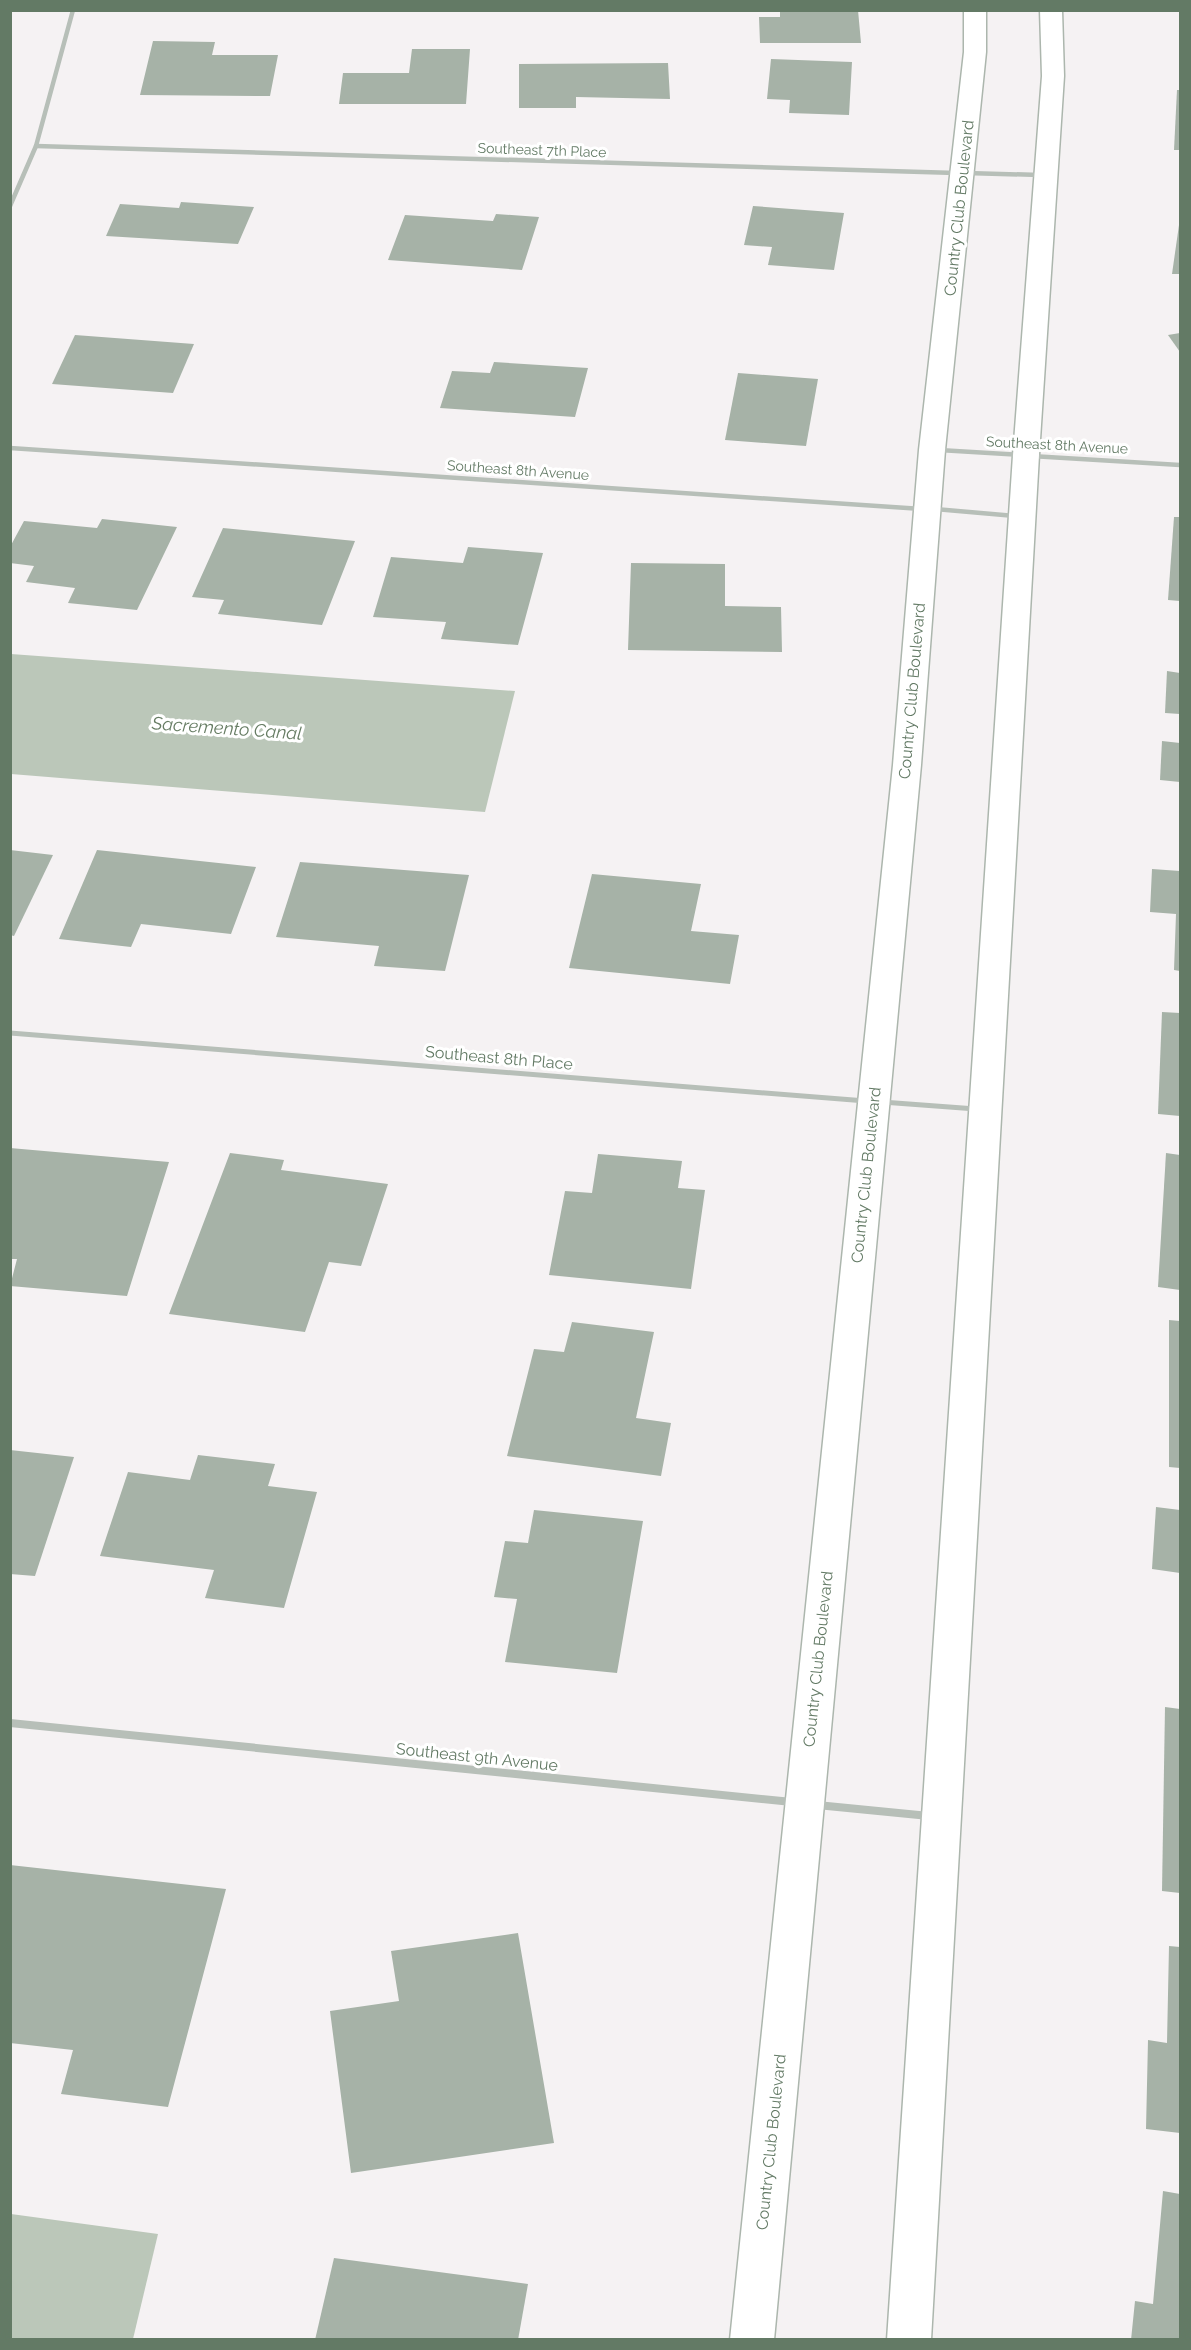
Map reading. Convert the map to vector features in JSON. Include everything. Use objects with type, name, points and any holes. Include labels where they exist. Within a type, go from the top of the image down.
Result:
[{"type":"main road","name":"Country Club Boulevard","points":[[752,2340],[907,765],[932,450],[975,52],[975,10]]},
{"type":"main road","points":[[909,2340],[1026,455],[1047,176],[1053,75],[1051,10]]},
{"type":"street","points":[[10,206],[36,146],[73,10]]},
{"type":"street","name":"Southeast 7th Place","points":[[36,146],[1047,176]]},
{"type":"street","name":"Southeast 8th Avenue","points":[[10,448],[1024,516]]},
{"type":"street","name":"Southeast 8th Avenue","points":[[932,450],[1180,465]]},
{"type":"street","name":"Southeast 8th Place","points":[[10,1033],[986,1110]]},
{"type":"street","name":"Southeast 9th Avenue","points":[[10,1723],[942,1817]]},
{"type":"water","name":"Sacremento Canal","points":[[10,654],[515,691],[485,812],[11,774]]},
{"type":"water","points":[[11,2214],[158,2234],[133,2339],[11,2339]]},
{"type":"building","points":[[780,10],[858,10],[861,43],[760,43],[759,17],[780,17]]},
{"type":"building","points":[[153,41],[215,42],[212,55],[278,55],[270,96],[140,95]]},
{"type":"building","points":[[412,49],[470,49],[466,104],[339,104],[343,73],[409,73]]},
{"type":"building","points":[[771,59],[852,62],[849,115],[789,113],[790,100],[767,99]]},
{"type":"building","points":[[668,63],[670,99],[576,97],[576,108],[519,108],[519,64]]},
{"type":"building","points":[[1177,90],[1180,90],[1180,150],[1174,150]]},
{"type":"building","points":[[181,202],[254,207],[238,244],[106,236],[120,204],[179,208]]},
{"type":"building","points":[[753,206],[844,213],[834,270],[768,265],[772,247],[744,245]]},
{"type":"building","points":[[496,214],[539,217],[522,270],[388,260],[405,215],[493,221]]},
{"type":"building","points":[[1179,225],[1180,274],[1172,274]]},
{"type":"building","points":[[1180,333],[1180,352],[1168,335]]},
{"type":"building","points":[[75,335],[194,344],[173,393],[52,384]]},
{"type":"building","points":[[494,362],[588,368],[575,417],[440,408],[452,371],[490,373]]},
{"type":"building","points":[[738,373],[818,379],[806,446],[725,440]]},
{"type":"building","points":[[1174,517],[1180,517],[1180,601],[1168,600]]},
{"type":"building","points":[[102,519],[177,527],[137,610],[68,603],[75,588],[26,582],[34,566],[10,563],[10,547],[24,521],[97,528]]},
{"type":"building","points":[[223,528],[355,541],[322,625],[218,614],[224,600],[192,597]]},
{"type":"building","points":[[468,547],[543,553],[518,645],[441,639],[446,622],[373,617],[391,557],[463,563]]},
{"type":"building","points":[[631,563],[725,564],[725,606],[781,607],[782,652],[628,650]]},
{"type":"building","points":[[1167,671],[1180,673],[1180,714],[1165,713]]},
{"type":"building","points":[[1162,741],[1180,743],[1180,782],[1160,780]]},
{"type":"building","points":[[10,850],[53,855],[14,936],[10,935]]},
{"type":"building","points":[[97,850],[256,867],[231,934],[141,924],[131,947],[59,939]]},
{"type":"building","points":[[300,862],[469,875],[445,971],[374,966],[379,946],[276,937]]},
{"type":"building","points":[[1152,869],[1180,871],[1180,971],[1174,970],[1176,914],[1150,912]]},
{"type":"building","points":[[592,874],[701,884],[691,931],[739,935],[730,984],[569,968]]},
{"type":"building","points":[[1162,1012],[1180,1013],[1180,1116],[1158,1114]]},
{"type":"building","points":[[10,1148],[169,1162],[127,1296],[10,1286],[17,1259],[10,1259]]},
{"type":"building","points":[[230,1153],[284,1160],[281,1170],[388,1184],[361,1266],[329,1262],[305,1332],[169,1314]]},
{"type":"building","points":[[1166,1153],[1180,1155],[1180,1290],[1158,1287]]},
{"type":"building","points":[[598,1154],[682,1161],[678,1188],[705,1190],[691,1289],[549,1275],[565,1191],[592,1193]]},
{"type":"building","points":[[1169,1320],[1180,1321],[1180,1468],[1169,1467]]},
{"type":"building","points":[[572,1322],[654,1332],[636,1418],[671,1423],[661,1476],[507,1456],[534,1349],[564,1352]]},
{"type":"building","points":[[10,1450],[74,1457],[35,1576],[10,1574]]},
{"type":"building","points":[[198,1455],[275,1464],[268,1486],[317,1492],[284,1608],[205,1598],[214,1570],[100,1556],[128,1472],[190,1480]]},
{"type":"building","points":[[1156,1507],[1180,1510],[1180,1573],[1152,1569]]},
{"type":"building","points":[[534,1510],[643,1521],[617,1673],[505,1662],[517,1599],[494,1597],[505,1541],[528,1543]]},
{"type":"building","points":[[1165,1707],[1180,1709],[1180,1893],[1162,1891]]},
{"type":"building","points":[[10,1865],[226,1889],[168,2107],[61,2094],[73,2050],[10,2043]]},
{"type":"building","points":[[518,1933],[554,2143],[351,2173],[330,2011],[399,2001],[391,1951]]},
{"type":"building","points":[[1169,1946],[1180,1947],[1180,2133],[1146,2129],[1148,2040],[1167,2043]]},
{"type":"building","points":[[1163,2191],[1180,2194],[1180,2340],[1131,2340],[1135,2301],[1153,2304]]},
{"type":"building","points":[[334,2258],[528,2284],[518,2340],[315,2340]]}]
